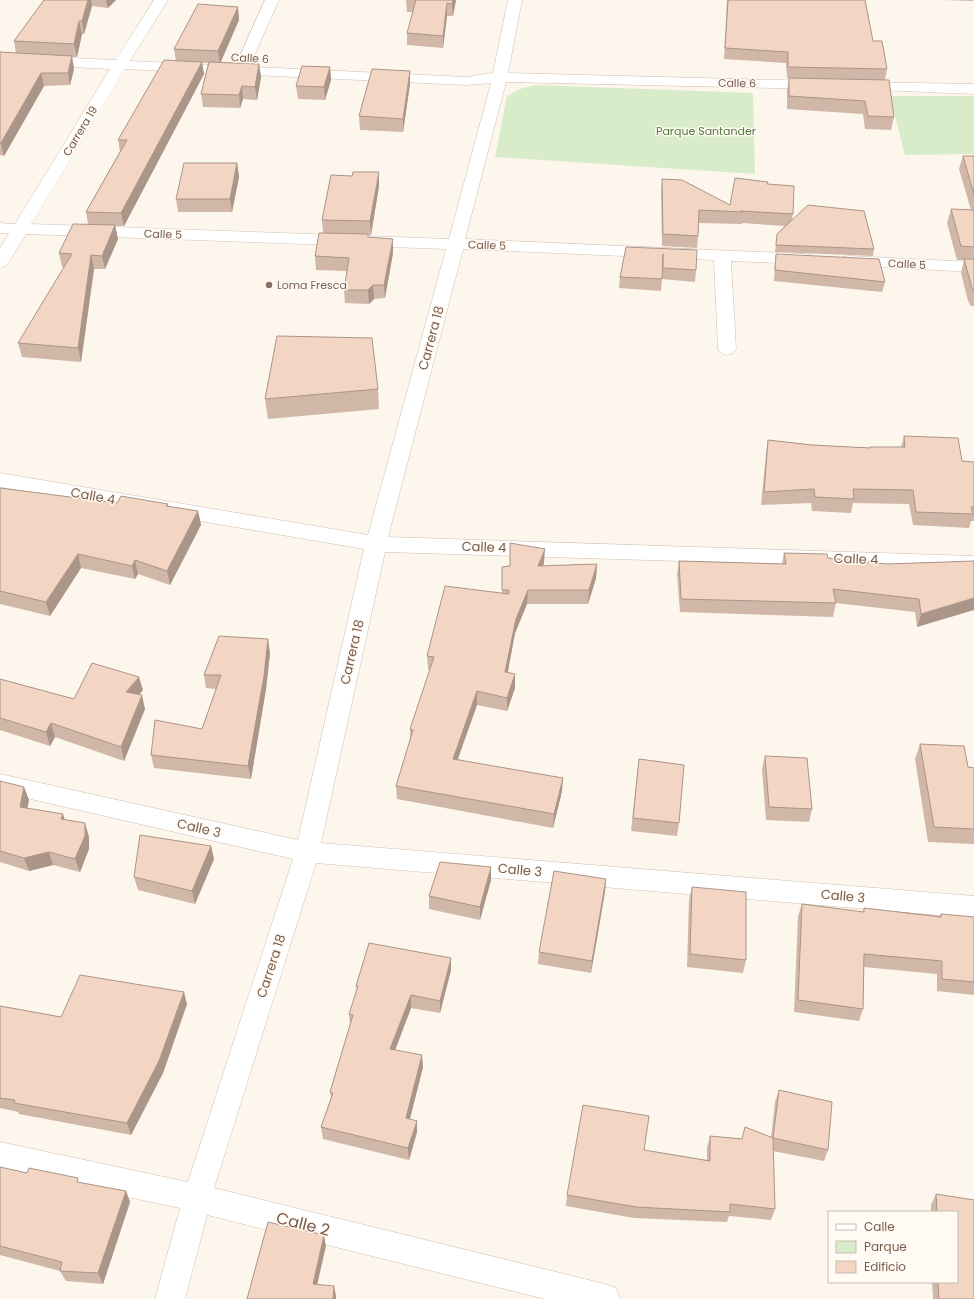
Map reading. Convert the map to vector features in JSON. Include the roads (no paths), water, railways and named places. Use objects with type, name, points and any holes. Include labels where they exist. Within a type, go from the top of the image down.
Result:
[{"type":"street","name":"Carrera 19","points":[[0,262],[161,0]]},
{"type":"street","points":[[246,58],[272,0]]},
{"type":"street","name":"Carrera 18","points":[[170,1299],[197,1198],[307,852],[376,544],[500,77],[515,0]]},
{"type":"street","name":"Calle 6","points":[[48,47],[124,58],[466,81],[500,77],[832,86]]},
{"type":"street","name":"Calle 6","points":[[0,59],[246,58],[468,71],[500,77]]},
{"type":"street","points":[[848,86],[974,89]]},
{"type":"street","name":"Calle 5","points":[[0,228],[456,244],[974,266]]},
{"type":"street","points":[[722,255],[727,349]]},
{"type":"street","name":"Calle 4","points":[[0,480],[376,544],[974,563]]},
{"type":"street","name":"Calle 3","points":[[0,783],[307,852],[974,907]]},
{"type":"street","name":"Calle 2","points":[[0,1156],[197,1198],[605,1299]]},
{"type":"place","name":"Loma Fresca","points":[[269,285]]},
{"type":"park label","name":"Parque Santander","points":[[706,131]]}]
